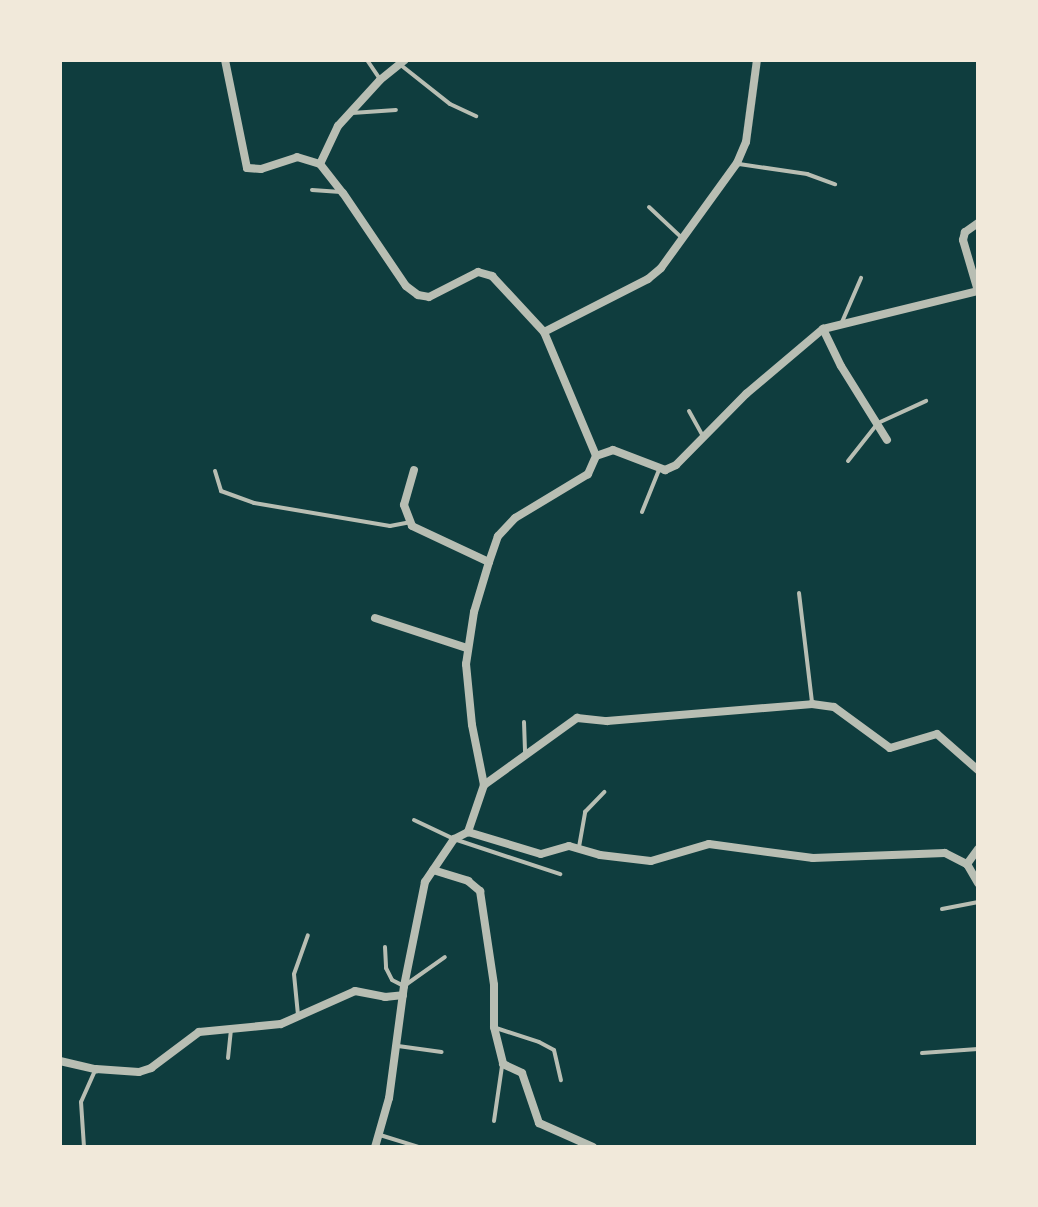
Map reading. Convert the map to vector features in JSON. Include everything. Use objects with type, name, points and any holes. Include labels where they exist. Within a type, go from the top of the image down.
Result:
[{"type":"street","points":[[225,60],[247,168],[261,169],[297,157],[320,164],[406,286],[418,295],[429,297],[468,275],[484,272],[492,276],[544,332],[596,456]]},
{"type":"street","points":[[544,332],[648,279],[661,268],[737,163],[746,142],[757,60]]},
{"type":"street","points":[[320,164],[338,126],[380,80],[403,63]]},
{"type":"street","points":[[468,832],[484,785],[470,710],[467,648],[498,536],[515,518],[588,474],[596,456],[613,450],[632,455],[659,470],[676,465],[746,394],[823,329],[978,291],[963,240],[965,232],[978,223]]},
{"type":"street","points":[[823,329],[841,366],[887,440]]},
{"type":"street","points":[[414,470],[404,505],[410,522],[422,533],[489,562]]},
{"type":"street","points":[[375,618],[467,648]]},
{"type":"street","points":[[484,785],[577,718],[607,721],[812,704],[834,707],[890,748],[937,734],[978,770]]},
{"type":"street","points":[[375,1147],[380,1135],[396,1046],[418,906],[433,870],[454,839],[468,832],[541,854],[560,847],[651,861],[709,844],[813,858],[945,853],[967,864],[978,883]]},
{"type":"street","points":[[967,864],[978,849]]},
{"type":"street","points":[[433,870],[468,881],[480,891],[494,985],[494,1027],[503,1064],[522,1073],[539,1123],[593,1147]]},
{"type":"street","points":[[60,1061],[96,1069],[139,1072],[151,1068],[199,1032],[268,1027],[355,991],[385,997],[403,990]]},
{"type":"lane","points":[[367,60],[380,80]]},
{"type":"lane","points":[[403,63],[450,104],[476,116]]},
{"type":"lane","points":[[350,113],[396,110]]},
{"type":"lane","points":[[737,163],[807,174],[835,184]]},
{"type":"lane","points":[[312,190],[343,193]]},
{"type":"lane","points":[[649,207],[681,237]]},
{"type":"lane","points":[[842,322],[861,278]]},
{"type":"lane","points":[[848,461],[878,423],[926,401]]},
{"type":"lane","points":[[689,411],[704,437]]},
{"type":"lane","points":[[642,512],[659,470]]},
{"type":"lane","points":[[215,471],[221,491],[254,503],[390,526],[410,522]]},
{"type":"lane","points":[[799,593],[812,704]]},
{"type":"lane","points":[[524,722],[525,754]]},
{"type":"lane","points":[[579,849],[585,812],[604,792]]},
{"type":"lane","points":[[414,820],[454,839],[560,874]]},
{"type":"lane","points":[[942,909],[978,902]]},
{"type":"lane","points":[[298,1015],[294,974],[308,935]]},
{"type":"lane","points":[[385,947],[386,968],[392,980],[403,990],[445,957]]},
{"type":"lane","points":[[494,1027],[554,1050],[561,1080]]},
{"type":"lane","points":[[228,1058],[231,1031]]},
{"type":"lane","points":[[396,1046],[442,1052]]},
{"type":"lane","points":[[922,1053],[978,1049]]},
{"type":"lane","points":[[494,1121],[503,1064]]},
{"type":"lane","points":[[84,1147],[81,1102],[96,1069]]},
{"type":"lane","points":[[380,1135],[419,1147]]}]
